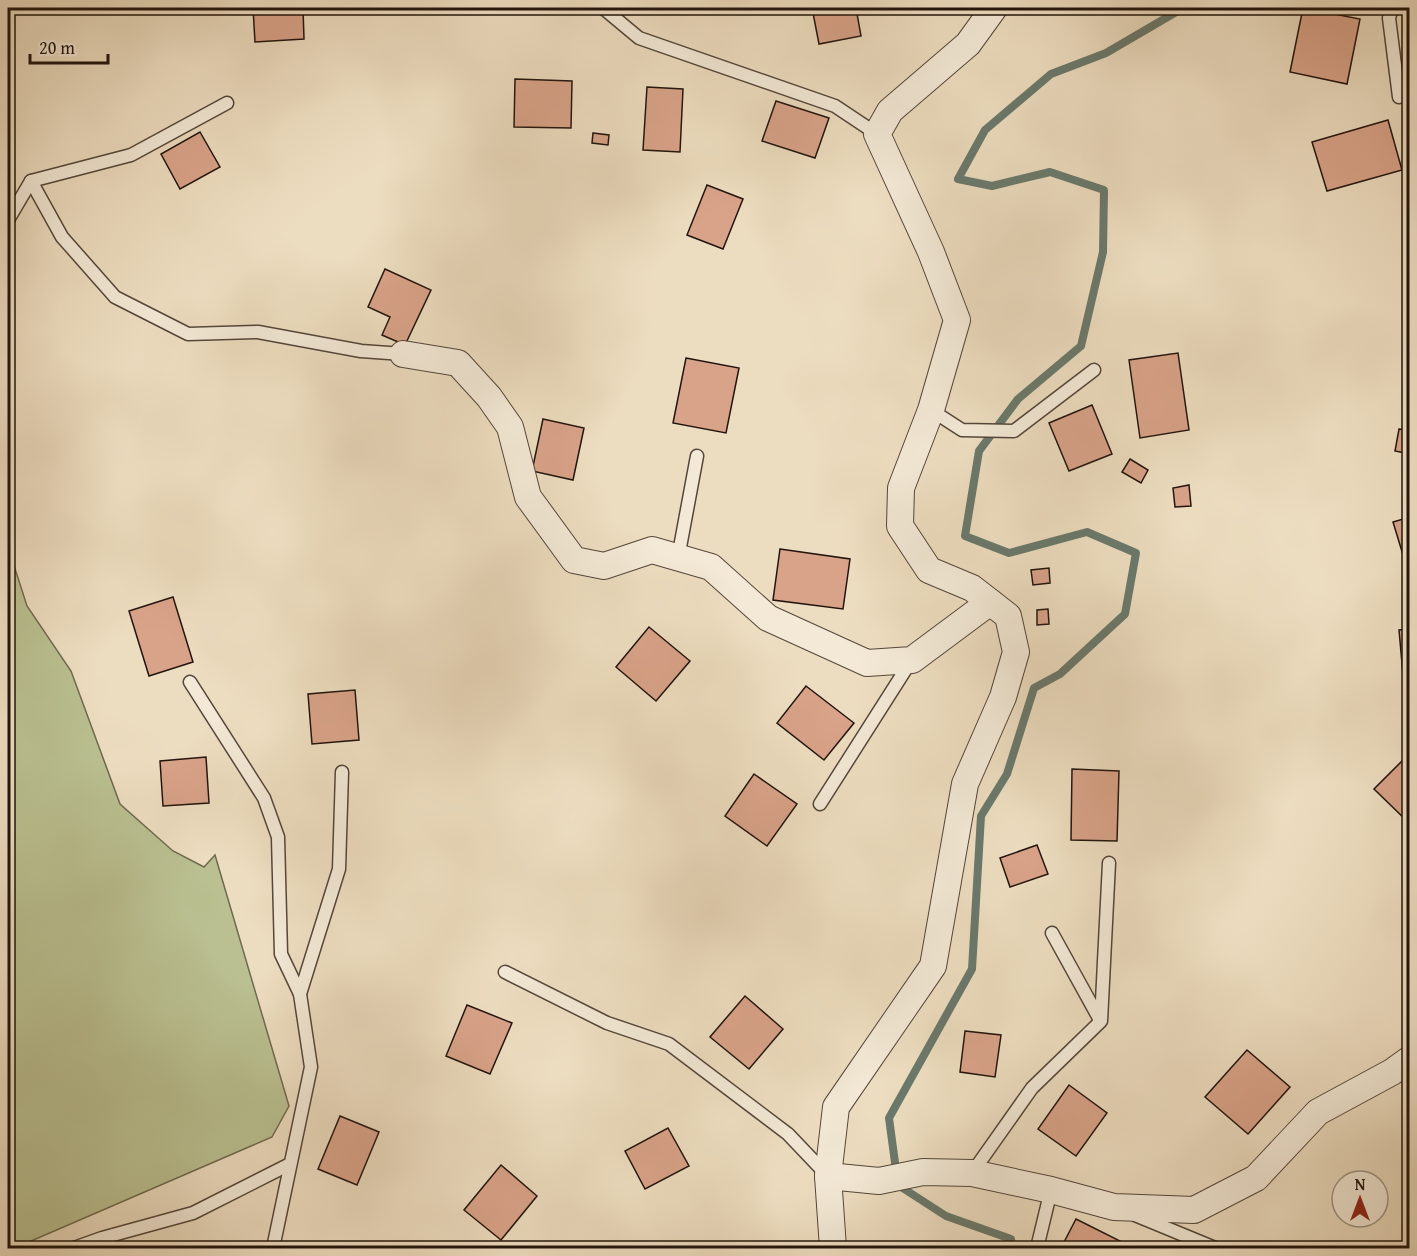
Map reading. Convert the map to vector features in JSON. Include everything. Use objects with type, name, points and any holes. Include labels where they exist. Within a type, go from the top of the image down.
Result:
[{"type":"street","points":[[833,1248],[828,1176],[836,1107],[933,966],[965,784],[1003,697],[1016,652],[1008,616],[972,588],[929,570],[900,526],[902,488],[931,410],[957,320],[931,252],[877,134],[890,111],[968,44],[994,8]]},
{"type":"street","points":[[404,354],[458,363],[489,397],[510,427],[528,497],[574,560],[604,566],[652,550],[711,567],[768,618],[867,663],[912,660],[990,602]]},
{"type":"street","points":[[828,1176],[879,1181],[923,1172],[972,1173],[1051,1190],[1114,1207],[1194,1210],[1256,1178],[1318,1112],[1392,1072],[1410,1059]]},
{"type":"lane","points":[[603,8],[639,38],[835,106],[877,134]]},
{"type":"lane","points":[[1392,8],[1389,18],[1399,97]]},
{"type":"lane","points":[[8,220],[31,181],[131,155],[227,103]]},
{"type":"lane","points":[[31,181],[62,237],[115,297],[188,334],[258,332],[362,351],[404,354]]},
{"type":"lane","points":[[931,410],[962,429],[1014,431],[1094,370]]},
{"type":"lane","points":[[678,558],[697,456]]},
{"type":"lane","points":[[820,804],[912,660]]},
{"type":"lane","points":[[190,682],[264,798],[278,837],[281,954],[300,994],[311,1067],[273,1248]]},
{"type":"lane","points":[[300,994],[339,868],[342,772]]},
{"type":"lane","points":[[972,1173],[1032,1088],[1101,1021],[1109,863]]},
{"type":"lane","points":[[1052,933],[1101,1021]]},
{"type":"lane","points":[[505,972],[607,1023],[669,1044],[788,1134],[828,1176]]},
{"type":"lane","points":[[74,1248],[193,1213],[290,1164]]},
{"type":"lane","points":[[1037,1248],[1051,1190]]},
{"type":"lane","points":[[1114,1207],[1215,1248]]},
{"type":"green space","points":[[8,547],[27,606],[71,671],[120,804],[173,851],[204,867],[215,855],[289,1106],[272,1137],[15,1248],[8,1248]]},
{"type":"building","points":[[253,8],[303,8],[304,39],[255,42]]},
{"type":"building","points":[[812,8],[856,8],[861,36],[819,44]]},
{"type":"building","points":[[1303,8],[1360,19],[1347,84],[1290,72]]},
{"type":"building","points":[[515,79],[572,81],[571,128],[514,127]]},
{"type":"building","points":[[647,87],[683,89],[680,152],[643,150]]},
{"type":"building","points":[[776,101],[829,118],[815,158],[762,141]]},
{"type":"building","points":[[1388,120],[1402,170],[1327,191],[1312,142]]},
{"type":"building","points":[[200,132],[220,167],[180,189],[161,154]]},
{"type":"building","points":[[593,133],[609,135],[608,145],[592,143]]},
{"type":"building","points":[[707,185],[743,199],[723,249],[687,235]]},
{"type":"building","points":[[385,269],[431,290],[405,345],[382,335],[390,317],[368,307]]},
{"type":"building","points":[[1178,353],[1189,430],[1140,438],[1129,360]]},
{"type":"building","points":[[686,358],[739,368],[726,433],[673,423]]},
{"type":"building","points":[[1092,405],[1112,454],[1069,471],[1049,423]]},
{"type":"building","points":[[543,419],[584,428],[573,480],[532,471]]},
{"type":"building","points":[[1399,429],[1410,431],[1410,454],[1395,451]]},
{"type":"building","points":[[1130,459],[1148,470],[1141,483],[1122,472]]},
{"type":"building","points":[[1189,485],[1191,506],[1175,507],[1173,488]]},
{"type":"building","points":[[1410,517],[1410,578],[1393,522]]},
{"type":"building","points":[[780,549],[850,559],[843,609],[773,600]]},
{"type":"building","points":[[1049,568],[1050,583],[1033,585],[1031,570]]},
{"type":"building","points":[[173,597],[193,662],[149,676],[129,611]]},
{"type":"building","points":[[1048,609],[1049,624],[1037,625],[1037,610]]},
{"type":"building","points":[[649,627],[690,661],[656,701],[616,667]]},
{"type":"building","points":[[1410,629],[1410,685],[1404,686],[1399,630]]},
{"type":"building","points":[[806,686],[854,723],[824,760],[777,723]]},
{"type":"building","points":[[355,690],[359,740],[312,744],[308,694]]},
{"type":"building","points":[[1410,753],[1410,824],[1374,789]]},
{"type":"building","points":[[206,757],[209,803],[163,806],[160,761]]},
{"type":"building","points":[[1072,769],[1119,771],[1117,841],[1071,840]]},
{"type":"building","points":[[754,774],[797,804],[767,846],[725,816]]},
{"type":"building","points":[[1037,845],[1048,874],[1010,887],[1000,858]]},
{"type":"building","points":[[745,996],[783,1029],[749,1069],[710,1037]]},
{"type":"building","points":[[467,1005],[512,1023],[490,1074],[446,1056]]},
{"type":"building","points":[[965,1031],[1001,1035],[995,1077],[960,1072]]},
{"type":"building","points":[[1247,1050],[1290,1087],[1248,1134],[1205,1097]]},
{"type":"building","points":[[1069,1085],[1107,1113],[1076,1156],[1038,1129]]},
{"type":"building","points":[[340,1116],[379,1132],[357,1185],[318,1169]]},
{"type":"building","points":[[668,1128],[689,1166],[645,1189],[625,1151]]},
{"type":"building","points":[[501,1165],[537,1196],[501,1240],[464,1210]]},
{"type":"building","points":[[1076,1219],[1122,1242],[1119,1248],[1061,1248]]},
{"type":"waterway","points":[[1012,1248],[1011,1239],[946,1216],[898,1185],[889,1118],[972,969],[981,816],[1007,774],[1034,688],[1060,674],[1125,614],[1136,553],[1087,532],[1009,553],[965,536],[979,451],[1018,399],[1081,346],[1103,252],[1104,190],[1050,172],[992,186],[958,179],[985,130],[1051,74],[1106,53],[1183,8]]}]
